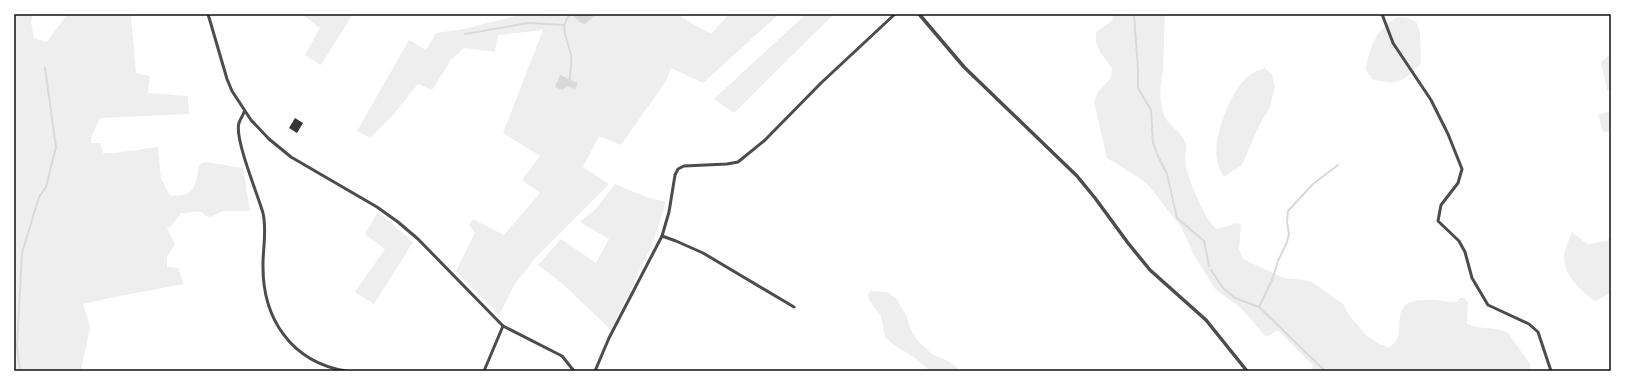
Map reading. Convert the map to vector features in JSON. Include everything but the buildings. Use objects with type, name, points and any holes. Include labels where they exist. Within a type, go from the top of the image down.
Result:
[{"type":"street","points":[[208,14],[227,79],[244,112],[268,139],[291,157],[377,207],[398,222],[418,239],[503,326],[562,356],[574,371]]},
{"type":"street","points":[[595,371],[609,338],[662,236],[675,175],[678,169],[684,166],[738,162],[764,140],[821,83],[895,14]]},
{"type":"street","points":[[919,14],[964,67],[1077,176],[1150,270],[1206,320],[1248,371]]},
{"type":"street","points":[[1382,14],[1393,43],[1434,106],[1448,134],[1462,169],[1458,183],[1441,205],[1438,220],[1459,241],[1465,252],[1472,278],[1488,305],[1529,324],[1538,332],[1551,371]]},
{"type":"street","points":[[244,112],[238,124],[243,151],[263,213],[266,229],[263,265],[266,296],[270,309],[284,336],[296,350],[318,362],[346,371]]},
{"type":"street","points":[[662,236],[703,253],[794,307]]},
{"type":"street","points":[[484,371],[503,326]]},
{"type":"shaded area","points":[[14,14],[33,14],[31,22],[34,38],[47,42],[67,14],[131,14],[136,73],[150,76],[148,93],[188,96],[189,114],[100,118],[91,138],[91,143],[100,143],[103,153],[115,153],[158,147],[161,179],[170,196],[184,195],[190,192],[196,181],[199,165],[205,162],[243,168],[250,211],[223,211],[210,217],[205,216],[202,212],[181,213],[172,225],[167,228],[175,244],[167,257],[167,267],[178,268],[184,284],[83,304],[90,327],[81,371],[14,371]]},
{"type":"shaded area","points":[[305,14],[353,14],[321,65],[305,55],[320,28],[304,16]]},
{"type":"shaded area","points":[[545,14],[683,14],[681,17],[711,34],[729,14],[779,14],[703,83],[671,68],[666,81],[621,145],[599,136],[583,167],[609,184],[537,256],[515,284],[499,315],[456,271],[475,233],[469,225],[473,219],[504,235],[540,193],[522,180],[540,156],[503,133],[543,30],[498,35],[495,52],[464,48],[451,60],[432,90],[418,84],[392,116],[370,138],[357,131],[409,40],[426,50],[436,33],[464,29],[516,16],[543,16]]},
{"type":"shaded area","points":[[571,14],[596,14],[585,24],[581,23]]},
{"type":"shaded area","points":[[806,14],[834,14],[734,113],[714,99]]},
{"type":"shaded area","points":[[1113,14],[1165,14],[1163,69],[1160,93],[1162,110],[1167,120],[1184,140],[1186,148],[1186,167],[1197,198],[1208,218],[1217,229],[1237,223],[1241,225],[1239,249],[1243,259],[1284,278],[1305,280],[1314,283],[1344,305],[1349,315],[1366,335],[1379,344],[1389,347],[1398,338],[1400,316],[1402,309],[1407,304],[1421,300],[1457,302],[1460,298],[1464,298],[1468,302],[1467,323],[1476,327],[1498,329],[1508,333],[1530,364],[1530,371],[1311,371],[1313,366],[1278,330],[1266,337],[1241,308],[1216,290],[1194,255],[1181,227],[1149,186],[1141,179],[1107,158],[1094,102],[1098,92],[1111,78],[1112,68],[1100,52],[1096,42],[1096,32],[1112,21]]},
{"type":"shaded area","points":[[1398,17],[1408,18],[1417,23],[1420,33],[1421,64],[1400,81],[1389,82],[1372,79],[1366,70],[1372,46],[1379,32]]},
{"type":"shaded area","points":[[1611,54],[1611,88],[1607,90],[1601,62]]},
{"type":"shaded area","points":[[1265,68],[1272,75],[1275,86],[1270,107],[1259,126],[1242,165],[1224,177],[1218,165],[1216,151],[1220,128],[1228,105],[1246,78],[1252,73]]},
{"type":"shaded area","points":[[560,75],[578,83],[575,89],[567,86],[562,90],[555,87]]},
{"type":"shaded area","points":[[1611,111],[1611,131],[1603,132],[1598,115]]},
{"type":"shaded area","points":[[615,184],[646,197],[666,202],[652,245],[611,330],[563,284],[538,265],[561,239],[596,263],[609,239],[580,222],[596,209]]},
{"type":"shaded area","points":[[378,212],[413,242],[374,304],[355,292],[385,249],[365,234]]},
{"type":"shaded area","points":[[1572,232],[1587,244],[1607,241],[1611,235],[1611,293],[1595,301],[1574,282],[1567,270],[1564,253]]},
{"type":"shaded area","points":[[870,291],[886,292],[895,297],[906,315],[916,339],[932,354],[950,362],[961,371],[930,371],[915,358],[885,337],[881,316],[869,300],[868,295]]},
{"type":"waterway","points":[[570,79],[571,56],[564,29],[567,19],[571,14]]},
{"type":"waterway","points":[[1134,14],[1138,88],[1151,110],[1153,143],[1167,174],[1177,218],[1204,241],[1209,266]]},
{"type":"waterway","points":[[465,34],[528,23],[564,25]]},
{"type":"waterway","points":[[20,371],[17,347],[22,253],[39,197],[46,187],[56,147],[45,68]]},
{"type":"waterway","points":[[1259,307],[1272,280],[1278,261],[1287,242],[1289,234],[1287,222],[1288,211],[1313,184],[1338,165]]},
{"type":"waterway","points":[[1211,270],[1223,288],[1235,298],[1259,307],[1325,371]]}]
